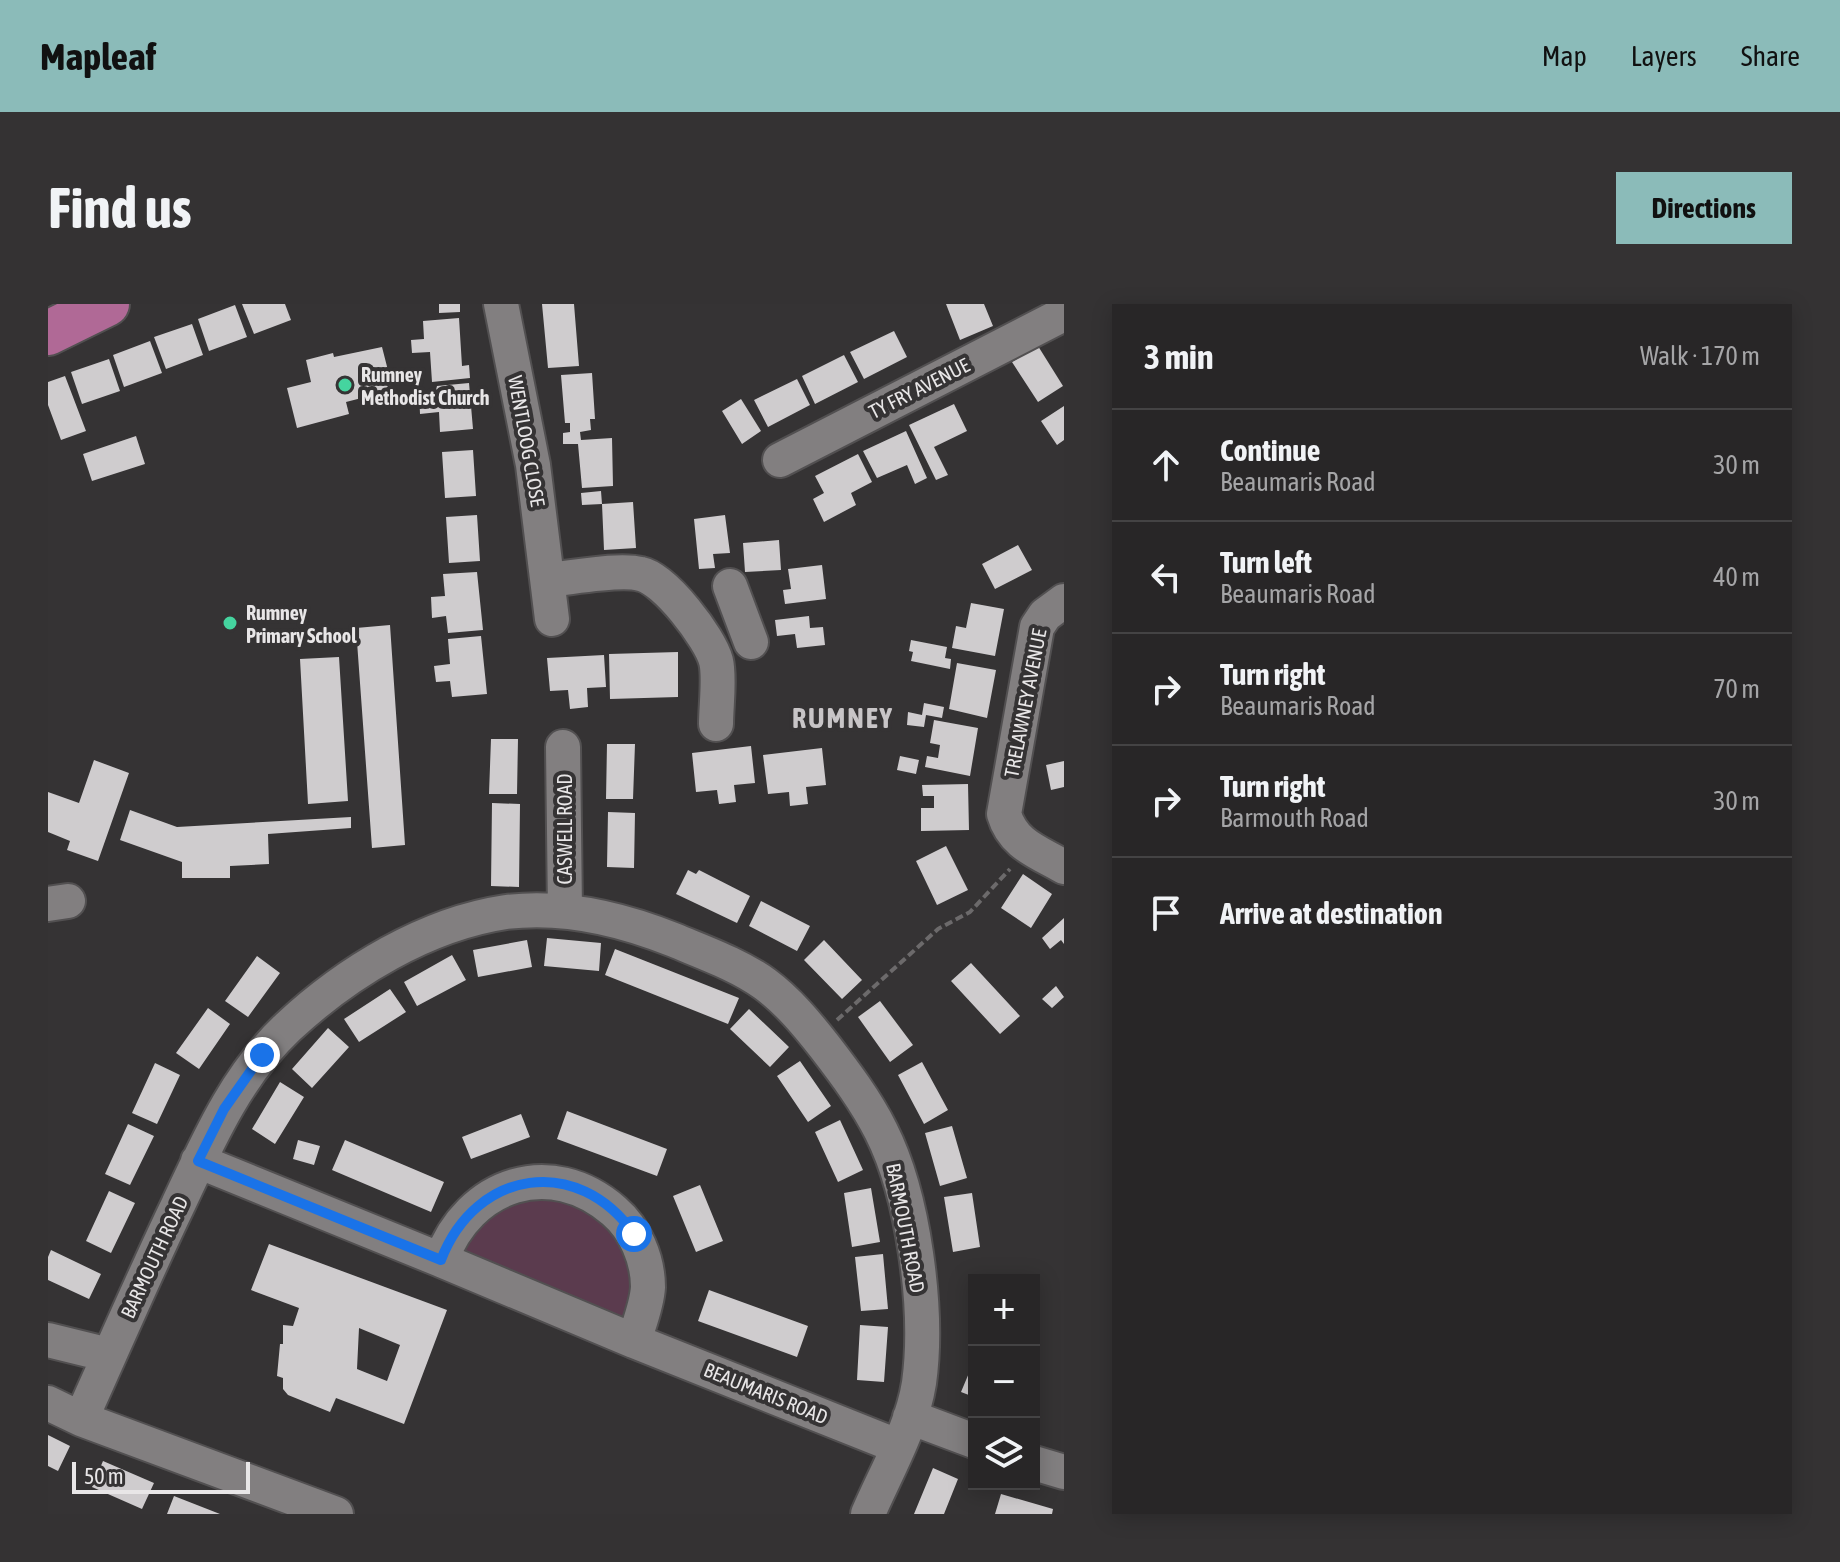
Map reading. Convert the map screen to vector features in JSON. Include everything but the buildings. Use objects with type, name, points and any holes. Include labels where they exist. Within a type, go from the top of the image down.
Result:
[{"type":"main road","points":[[48,333],[107,304]]},
{"type":"street","name":"WENTLOOG CLOSE","points":[[501,304],[533,465],[552,619]]},
{"type":"street","name":"TY FRY AVENUE","points":[[780,460],[1057,315]]},
{"type":"street","points":[[548,580],[638,573],[655,579],[679,603],[716,661],[716,724]]},
{"type":"street","name":"TRELAWNEY AVENUE","points":[[1029,848],[1008,828],[1004,814],[1037,627],[1045,615],[1064,601]]},
{"type":"street","points":[[697,628],[740,613]]},
{"type":"street","name":"CASWELL ROAD","points":[[563,747],[565,911]]},
{"type":"street","points":[[1029,848],[1064,867]]},
{"type":"street","name":"BARMOUTH ROAD","points":[[81,1419],[198,1161],[224,1109],[262,1055],[296,1020],[335,989],[388,955],[476,918],[510,912],[565,911],[622,922],[660,935],[764,983],[817,1037],[843,1070],[882,1131],[896,1166],[906,1208],[922,1308],[919,1381],[904,1432],[868,1514]]},
{"type":"street","name":"BEAUMARIS ROAD","points":[[198,1161],[634,1341],[904,1432],[968,1440]]},
{"type":"street","points":[[441,1260],[461,1223],[483,1202],[512,1186],[537,1181],[578,1187],[594,1195],[622,1217],[643,1255],[648,1289],[634,1341]]},
{"type":"street","points":[[48,1340],[109,1355]]},
{"type":"street","points":[[48,1403],[81,1419],[336,1514]]},
{"type":"street","points":[[1040,1465],[1064,1472]]},
{"type":"path","points":[[817,1037],[938,929],[970,912],[1029,848]]},
{"type":"shaded area","points":[[551,1195],[593,1209],[623,1242],[633,1284],[626,1318],[461,1251],[479,1225],[497,1209]]},
{"type":"place","name":"Rumney Methodist Church","points":[[345,385]]},
{"type":"place","name":"Rumney Primary School","points":[[230,623]]},
{"type":"district","name":"RUMNEY","points":[[843,718]]},
{"type":"route","points":[[262,1055],[224,1109],[198,1161],[441,1260],[453,1234],[483,1202],[512,1186],[537,1181],[578,1187],[594,1195],[622,1217],[634,1234]]}]
